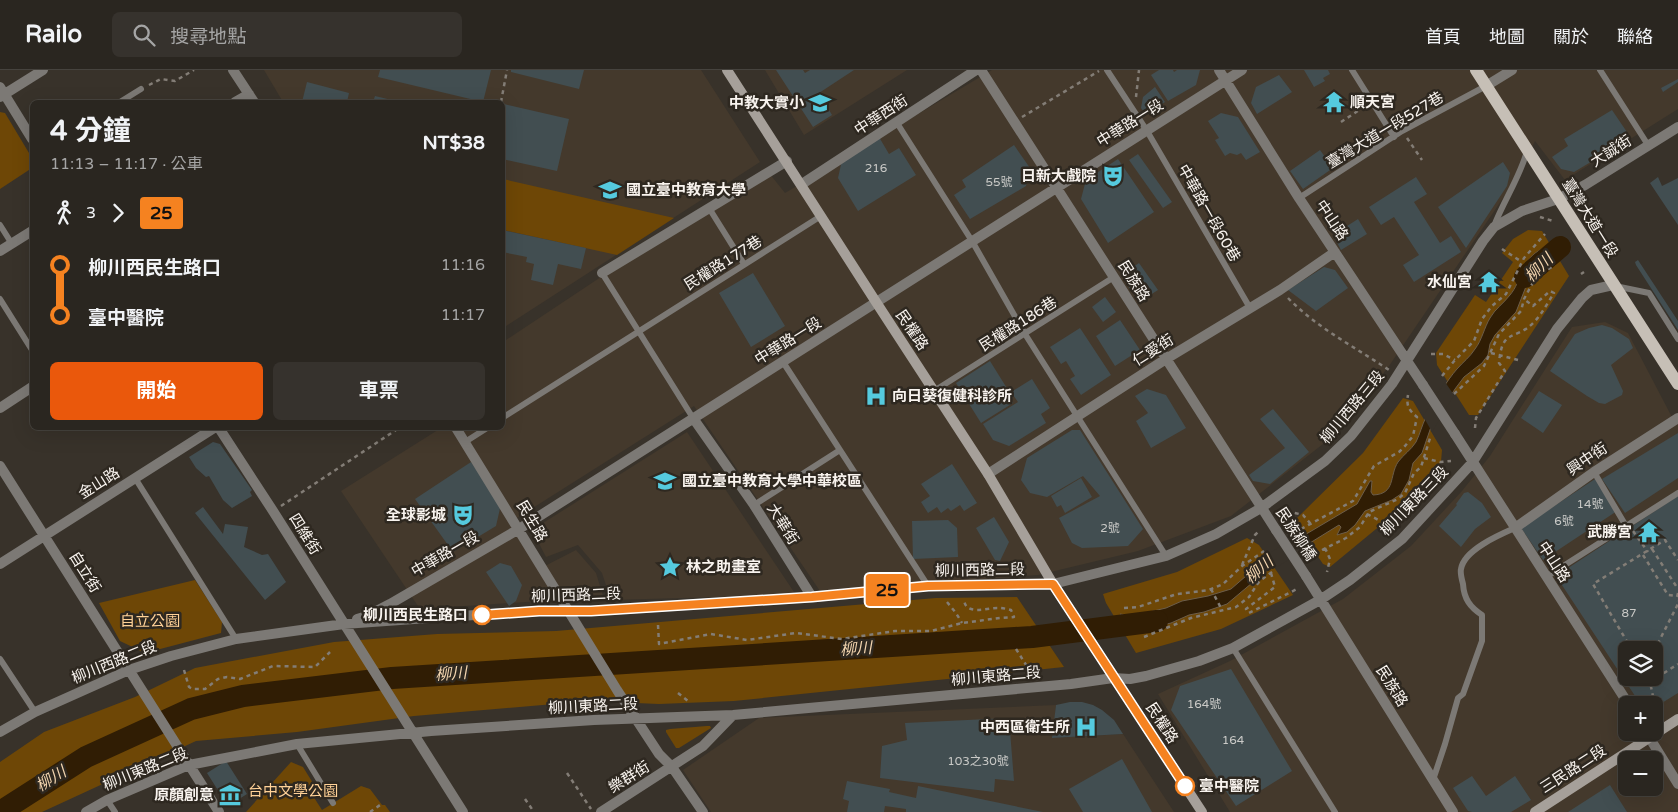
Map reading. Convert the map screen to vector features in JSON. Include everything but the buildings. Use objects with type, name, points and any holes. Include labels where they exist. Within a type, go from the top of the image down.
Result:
[{"type":"main road","name":"民權路","points":[[728,70],[988,474],[1053,584],[1097,650],[1113,678],[1134,706],[1202,812]]},
{"type":"main road","name":"臺灣大道一段","points":[[1476,70],[1678,384]]},
{"type":"main road","name":"三民路二段","points":[[1663,727],[1678,719]]},
{"type":"main road","name":"三民路二段","points":[[1535,812],[1639,741]]},
{"type":"street","points":[[30,136],[1,93],[43,70]]},
{"type":"street","points":[[233,70],[251,98]]},
{"type":"street","name":"中華西街","points":[[802,184],[976,70]]},
{"type":"street","name":"民族路","points":[[981,70],[1261,508]]},
{"type":"street","name":"中山路","points":[[1219,70],[1299,198],[1408,361],[1623,696]]},
{"type":"street","name":"中華路一段","points":[[344,624],[367,616],[390,604],[519,529],[1242,70]]},
{"type":"street","points":[[1486,86],[1512,70]]},
{"type":"street","name":"大誠街","points":[[1558,199],[1585,185],[1678,127]]},
{"type":"street","points":[[602,273],[787,161]]},
{"type":"street","name":"柳川西路三段","points":[[1053,584],[1166,556],[1216,534],[1261,508],[1325,461],[1351,436],[1397,377],[1483,241],[1494,227],[1522,211],[1558,199]]},
{"type":"street","points":[[0,251],[30,231]]},
{"type":"street","name":"仁愛街","points":[[988,474],[1166,359],[1280,290],[1335,252]]},
{"type":"street","name":"柳川東路三段","points":[[1113,678],[1130,679],[1146,676],[1233,648],[1320,600],[1350,580],[1402,539],[1472,463],[1558,330],[1582,298],[1591,290],[1613,285]]},
{"type":"street","points":[[0,408],[30,388]]},
{"type":"street","name":"大華街","points":[[693,418],[754,505],[812,597]]},
{"type":"street","name":"興中街","points":[[1514,528],[1594,472],[1678,418]]},
{"type":"street","name":"金山路","points":[[0,564],[211,430]]},
{"type":"street","name":"四維街","points":[[220,430],[412,733]]},
{"type":"street","name":"民生路","points":[[457,430],[580,631],[636,718]]},
{"type":"street","name":"自立街","points":[[0,466],[189,765]]},
{"type":"street","name":"民族柳橋","points":[[1261,508],[1306,576]]},
{"type":"street","name":"民族路","points":[[1306,576],[1453,812]]},
{"type":"street","name":"柳川西路二段","points":[[0,732],[35,712],[129,670],[171,656],[236,639],[344,624],[812,597],[928,586],[1053,584]]},
{"type":"street","name":"柳川東路二段","points":[[86,812],[108,800],[189,765],[297,744],[412,733],[636,718],[733,715],[1071,684],[1113,678]]},
{"type":"street","name":"樂群街","points":[[601,812],[703,746],[733,715]]},
{"type":"street","points":[[636,718],[659,754],[672,767],[703,812]]},
{"type":"street","points":[[412,733],[463,812]]},
{"type":"street","points":[[1652,741],[1678,784]]},
{"type":"street","points":[[189,765],[219,812]]},
{"type":"lane","name":"中華路一段60巷","points":[[1107,70],[1147,130],[1250,308]]},
{"type":"lane","points":[[1352,70],[1394,137]]},
{"type":"lane","points":[[1600,70],[1648,145]]},
{"type":"lane","name":"臺灣大道一段527巷","points":[[1299,198],[1402,131],[1486,86]]},
{"type":"lane","points":[[123,100],[141,89]]},
{"type":"lane","points":[[897,122],[972,241],[1025,334],[1166,556]]},
{"type":"lane","points":[[1494,227],[1500,210],[1523,166],[1528,150]]},
{"type":"lane","points":[[708,208],[744,264]]},
{"type":"lane","name":"民權路177巷","points":[[505,416],[821,216]]},
{"type":"lane","points":[[0,224],[12,244]]},
{"type":"lane","points":[[602,273],[693,418]]},
{"type":"lane","name":"民權路186巷","points":[[934,390],[1114,277]]},
{"type":"lane","points":[[1613,285],[1648,293],[1678,339]]},
{"type":"lane","points":[[0,299],[30,347]]},
{"type":"lane","points":[[783,362],[928,586]]},
{"type":"lane","points":[[465,442],[484,430]]},
{"type":"lane","points":[[754,505],[840,450]]},
{"type":"lane","points":[[1594,472],[1628,527]]},
{"type":"lane","points":[[134,478],[236,639]]},
{"type":"lane","points":[[1546,577],[1628,527],[1678,492]]},
{"type":"lane","points":[[1433,780],[1458,698],[1464,694],[1482,641],[1482,615],[1470,607],[1464,594],[1461,568],[1470,553],[1494,537],[1514,528]]},
{"type":"lane","points":[[1233,648],[1335,812]]},
{"type":"lane","points":[[0,659],[35,712]]},
{"type":"lane","points":[[297,744],[332,803]]},
{"type":"lane","points":[[108,800],[115,812]]},
{"type":"path","points":[[141,89],[161,79],[175,81],[194,70]]},
{"type":"path","points":[[501,100],[507,70]]},
{"type":"path","points":[[1014,121],[1100,70]]},
{"type":"path","points":[[1134,111],[1139,70]]},
{"type":"path","points":[[1341,122],[1372,102]]},
{"type":"path","points":[[1402,131],[1422,160]]},
{"type":"path","points":[[1536,217],[1552,221]]},
{"type":"path","points":[[1442,376],[1454,360],[1474,341],[1482,318],[1506,294],[1522,262],[1545,234]]},
{"type":"path","points":[[1502,249],[1522,262]]},
{"type":"path","points":[[1454,394],[1484,366],[1499,334],[1521,311],[1524,299],[1536,277],[1555,265]]},
{"type":"path","points":[[1280,290],[1298,309],[1397,377]]},
{"type":"path","points":[[1475,428],[1476,418],[1505,371],[1499,362],[1502,345],[1509,335],[1523,332],[1535,321],[1554,293],[1550,291],[1533,306],[1524,299]]},
{"type":"path","points":[[1490,353],[1518,360]]},
{"type":"path","points":[[1431,354],[1443,354],[1454,360]]},
{"type":"path","points":[[1301,529],[1353,500],[1374,466],[1399,452],[1413,436],[1417,417],[1408,410],[1406,402],[1408,395]]},
{"type":"path","points":[[273,511],[396,430]]},
{"type":"path","points":[[1327,572],[1330,560],[1323,549],[1346,538],[1360,527],[1367,514],[1398,499],[1405,493],[1414,473],[1421,467],[1431,435]]},
{"type":"path","points":[[1424,458],[1440,462],[1451,461]]},
{"type":"path","points":[[1287,512],[1303,515],[1310,524]]},
{"type":"path","points":[[1367,514],[1388,524]]},
{"type":"path","points":[[1628,527],[1648,552]]},
{"type":"path","points":[[1242,566],[1258,532]]},
{"type":"path","points":[[1627,641],[1592,584],[1648,552],[1665,540],[1678,560]]},
{"type":"path","points":[[1652,549],[1678,589]]},
{"type":"path","points":[[1124,608],[1138,607],[1177,594],[1211,589],[1223,584],[1242,566],[1264,551]]},
{"type":"path","points":[[1643,555],[1668,595],[1678,595],[1678,603],[1659,641]]},
{"type":"path","points":[[1144,637],[1191,618],[1236,607],[1249,597],[1258,583],[1275,570]]},
{"type":"path","points":[[1271,573],[1275,587],[1246,609],[1249,614],[1296,590]]},
{"type":"path","points":[[1211,589],[1222,610]]},
{"type":"path","points":[[658,625],[659,644],[711,634],[747,640],[796,633],[842,639],[895,631],[931,631],[962,623],[1014,617],[1011,610],[998,608],[978,611],[968,608],[964,603],[964,599]]},
{"type":"path","points":[[947,602],[962,623]]},
{"type":"path","points":[[1016,649],[1028,668]]},
{"type":"path","points":[[184,670],[189,686],[193,689],[205,689],[218,679],[226,677],[240,679],[273,666],[315,667],[330,652]]},
{"type":"path","points":[[1663,674],[1678,664]]},
{"type":"path","points":[[678,693],[688,701]]},
{"type":"path","points":[[567,773],[593,812]]},
{"type":"path","points":[[526,799],[534,812]]},
{"type":"path","points":[[370,812],[380,806]]},
{"type":"shaded area","name":"國立臺中教育大學","points":[[264,70],[701,70],[760,162],[505,327],[505,100],[282,100]]},
{"type":"shaded area","name":"中教大實小","points":[[765,70],[907,70],[804,135]]},
{"type":"shaded area","points":[[992,70],[1678,70],[1678,109],[1565,180],[1535,141],[1516,179],[1389,366],[1337,433],[1231,516],[1138,551],[1038,575],[820,591],[694,406],[509,523],[539,569],[576,550],[596,573],[604,599],[555,600],[420,609],[341,491],[438,430],[505,430],[505,341],[765,168],[785,193]]},
{"type":"shaded area","points":[[1605,322],[1628,333],[1674,421],[1678,419],[1678,812],[1230,812],[1158,694],[1230,661],[1343,599],[1411,546],[1462,491],[1490,456],[1572,327]]},
{"type":"shaded area","name":"國立臺中教育大學中華校區","points":[[687,432],[796,595],[611,600],[602,573],[578,545],[546,557],[532,530]]},
{"type":"shaded area","name":"臺中醫院","points":[[1056,705],[1053,738],[1123,734],[1174,812],[711,812],[683,770],[759,718]]},
{"type":"green space","points":[[0,112],[5,113],[30,155],[30,169],[0,189]]},
{"type":"green space","points":[[505,179],[674,218],[617,255],[505,230]]},
{"type":"green space","points":[[1528,230],[1542,231],[1569,276],[1478,415],[1469,415],[1437,365],[1436,353],[1475,295],[1486,302],[1513,262],[1502,253],[1513,239]]},
{"type":"green space","points":[[1403,398],[1413,401],[1442,450],[1441,462],[1393,515],[1330,567],[1323,564],[1296,524],[1297,518],[1363,453]]},
{"type":"green space","points":[[1247,538],[1259,545],[1293,595],[1221,629],[1136,653],[1106,603],[1103,594],[1177,572]]},
{"type":"green space","name":"自立公園","points":[[195,580],[222,622],[221,633],[145,653],[120,641],[99,603]]},
{"type":"green space","points":[[1017,597],[1064,667],[734,701],[659,704],[589,701],[414,716],[297,732],[196,741],[42,812],[0,812],[0,762],[44,732],[135,697],[195,668],[334,642],[437,634],[556,631],[936,598]]},
{"type":"green space","points":[[710,726],[711,728],[679,748],[676,748],[666,732],[666,730],[670,729]]},
{"type":"green space","name":"台中文學公園","points":[[291,762],[303,767],[316,788],[313,796],[322,810],[361,786],[370,789],[390,812],[246,812]]},
{"type":"water","name":"柳川","points":[[1542,249],[1551,261],[1527,284],[1516,312],[1495,335],[1490,344],[1488,355],[1482,363],[1464,377],[1455,389],[1431,427],[1422,453],[1413,463],[1409,480],[1401,494],[1392,500],[1365,511],[1355,525],[1347,532],[1337,535],[1341,527],[1339,525],[1271,567],[1227,604],[1189,615],[1171,623],[1134,632],[1120,614],[1132,616],[1231,589],[1269,556],[1357,504],[1370,481],[1372,481],[1371,492],[1373,495],[1380,494],[1389,488],[1395,467],[1416,442],[1426,417],[1440,392],[1453,373],[1471,355],[1490,318],[1514,289],[1530,258]]},
{"type":"pier","points":[[1445,382],[1454,395],[1432,432],[1423,416]]},
{"type":"pier","points":[[1301,534],[1309,547],[1277,567],[1268,554]]},
{"type":"waterway","name":"柳川","points":[[1525,277],[1560,247]]},
{"type":"waterway","name":"柳川","points":[[0,812],[86,757],[191,709],[243,696],[392,678],[1032,637],[1157,621]]},
{"type":"bus line","name":"25","points":[[482,615],[539,611],[591,611],[812,597],[928,586],[1053,584],[1185,786]]},
{"type":"place","name":"順天宮","points":[[1334,102]]},
{"type":"place","name":"中教大實小","points":[[820,103]]},
{"type":"place","name":"日新大戲院","points":[[1113,176]]},
{"type":"place","name":"國立臺中教育大學","points":[[610,190]]},
{"type":"place","name":"水仙宮","points":[[1489,282]]},
{"type":"place","name":"向日葵復健科診所","points":[[876,396]]},
{"type":"place","name":"國立臺中教育大學中華校區","points":[[665,481]]},
{"type":"place","name":"全球影城","points":[[463,515]]},
{"type":"place","name":"武勝宮","points":[[1649,532]]},
{"type":"place","name":"林之助畫室","points":[[670,567]]},
{"type":"place","name":"柳川西民生路口","points":[[482,615]]},
{"type":"place","name":"中西區衛生所","points":[[1086,727]]},
{"type":"place","name":"臺中醫院","points":[[1185,786]]},
{"type":"place","name":"原顏創意","points":[[230,795]]}]
